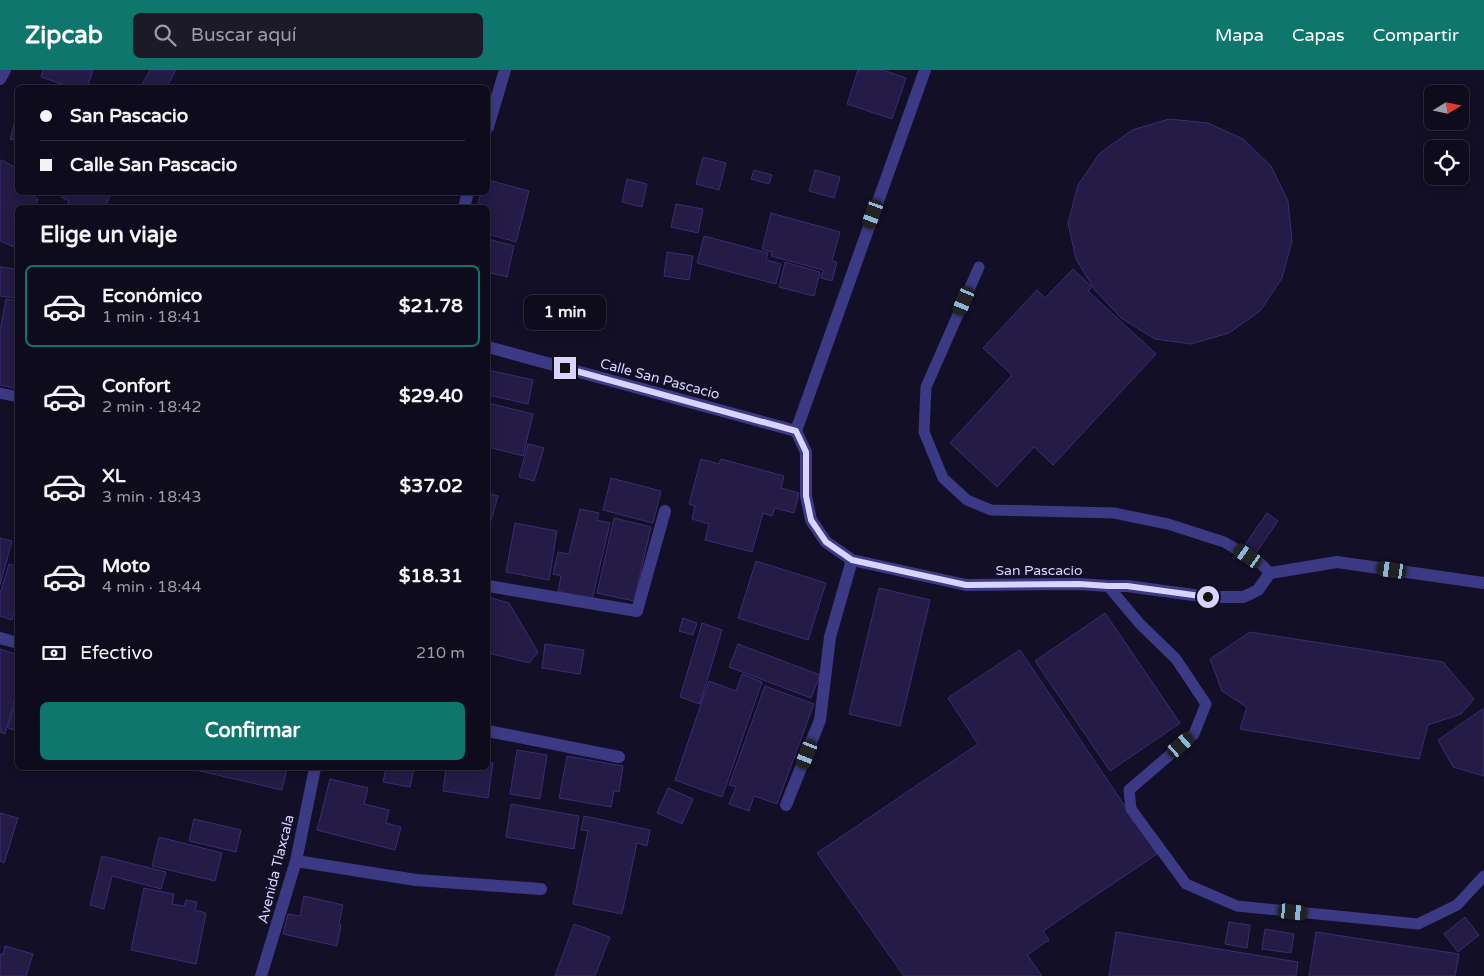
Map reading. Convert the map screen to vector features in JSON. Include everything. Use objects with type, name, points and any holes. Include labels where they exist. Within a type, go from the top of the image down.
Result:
[{"type":"street","points":[[0,79],[5,70]]},
{"type":"street","points":[[490,120],[505,70]]},
{"type":"street","points":[[796,431],[925,70]]},
{"type":"street","name":"Calle San Pascacio","points":[[490,348],[796,431]]},
{"type":"street","name":"San Pascacio","points":[[796,431],[806,452],[806,496],[811,520],[826,542],[852,560],[966,585],[1079,584],[1127,586],[1208,597],[1243,597],[1258,590],[1270,573]]},
{"type":"street","points":[[490,586],[637,611],[665,511]]},
{"type":"street","points":[[786,805],[820,720],[830,637],[852,560]]},
{"type":"street","points":[[1270,573],[1337,562],[1484,583]]},
{"type":"street","points":[[0,638],[15,642]]},
{"type":"street","points":[[490,731],[619,757]]},
{"type":"street","name":"Avenida Tlaxcala","points":[[261,976],[296,861],[315,770]]},
{"type":"street","points":[[296,861],[416,880],[541,889]]},
{"type":"lane","points":[[979,267],[926,387],[924,432],[943,478],[967,500],[991,510],[1114,513],[1168,524],[1224,542],[1260,563],[1270,573]]},
{"type":"lane","points":[[0,393],[15,396]]},
{"type":"lane","points":[[1108,586],[1140,624],[1176,659],[1206,704],[1194,734],[1128,790],[1132,809],[1186,884],[1237,906],[1418,924],[1457,905],[1484,876]]},
{"type":"building","points":[[43,70],[93,70],[88,85],[64,85],[41,77]]},
{"type":"building","points":[[150,70],[176,70],[168,85],[142,85]]},
{"type":"building","points":[[858,70],[883,70],[906,78],[892,119],[847,104]]},
{"type":"building","points":[[1169,119],[1208,123],[1243,139],[1271,166],[1288,201],[1292,241],[1282,278],[1260,311],[1229,333],[1191,344],[1155,339],[1121,318],[1095,290],[1076,259],[1068,223],[1078,185],[1100,153],[1132,130]]},
{"type":"building","points":[[15,122],[15,140],[10,139]]},
{"type":"building","points":[[703,157],[726,163],[719,190],[696,184]]},
{"type":"building","points":[[2,160],[15,167],[15,195],[31,195],[38,199],[35,205],[15,205],[14,247],[0,241],[0,161]]},
{"type":"building","points":[[754,170],[772,175],[769,184],[751,179]]},
{"type":"building","points":[[815,170],[840,177],[834,198],[809,191]]},
{"type":"building","points":[[627,179],[647,184],[642,207],[622,202]]},
{"type":"building","points":[[490,181],[529,191],[516,242],[490,235],[490,205],[478,205],[480,195],[490,195]]},
{"type":"building","points":[[62,195],[110,195],[106,205],[67,205],[69,201],[61,197]]},
{"type":"building","points":[[676,204],[703,209],[698,233],[671,227]]},
{"type":"building","points":[[771,213],[840,232],[832,261],[837,262],[832,281],[821,278],[823,270],[771,256],[772,252],[762,249]]},
{"type":"building","points":[[704,236],[768,253],[766,260],[781,264],[776,284],[697,263]]},
{"type":"building","points":[[490,240],[514,246],[507,277],[490,273]]},
{"type":"building","points":[[667,252],[693,256],[689,280],[664,276]]},
{"type":"building","points":[[785,262],[820,272],[814,296],[779,287]]},
{"type":"building","points":[[0,267],[15,269],[15,298],[0,296]]},
{"type":"building","points":[[1073,269],[1092,287],[1088,291],[1156,354],[1053,465],[1034,447],[997,487],[950,443],[1012,375],[983,348],[1037,290],[1045,298]]},
{"type":"building","points":[[6,299],[15,300],[15,388],[0,385],[0,331]]},
{"type":"building","points":[[490,370],[533,380],[528,404],[490,395]]},
{"type":"building","points":[[490,403],[533,414],[523,456],[490,448]]},
{"type":"building","points":[[528,444],[544,448],[534,481],[519,477]]},
{"type":"building","points":[[701,459],[719,464],[721,459],[784,476],[781,488],[799,493],[794,513],[775,508],[772,516],[763,513],[752,552],[705,540],[709,524],[692,519],[695,506],[689,504]]},
{"type":"building","points":[[611,478],[661,491],[653,523],[603,510]]},
{"type":"building","points":[[490,494],[498,496],[490,524]]},
{"type":"building","points":[[580,509],[599,513],[597,520],[610,523],[592,600],[558,591],[561,576],[553,574],[558,552],[569,554]]},
{"type":"building","points":[[1267,513],[1278,521],[1253,557],[1242,549]]},
{"type":"building","points":[[614,518],[651,527],[634,601],[597,593]]},
{"type":"building","points":[[515,523],[557,531],[549,580],[506,572]]},
{"type":"building","points":[[0,538],[12,541],[0,585]]},
{"type":"building","points":[[756,561],[826,583],[808,640],[738,618]]},
{"type":"building","points":[[9,564],[15,566],[15,615],[13,615],[12,620],[0,616],[0,594]]},
{"type":"building","points":[[879,588],[930,600],[900,726],[849,714]]},
{"type":"building","points":[[490,598],[509,603],[538,652],[529,663],[490,653]]},
{"type":"building","points":[[1105,613],[1180,723],[1110,771],[1035,661]]},
{"type":"building","points":[[683,618],[697,623],[693,635],[679,631]]},
{"type":"building","points":[[702,623],[722,630],[700,704],[680,697]]},
{"type":"building","points":[[1250,632],[1443,662],[1474,699],[1461,714],[1428,725],[1419,759],[1240,729],[1247,707],[1222,691],[1210,659]]},
{"type":"building","points":[[545,644],[584,650],[580,674],[542,668]]},
{"type":"building","points":[[738,644],[820,675],[811,698],[729,667]]},
{"type":"building","points":[[0,649],[15,654],[15,699],[5,734],[0,732]]},
{"type":"building","points":[[1020,650],[1157,854],[1043,931],[1049,940],[1027,955],[1042,976],[904,976],[817,853],[978,744],[948,698]]},
{"type":"building","points":[[742,674],[762,682],[722,797],[675,780],[709,681],[736,691]]},
{"type":"building","points":[[765,686],[814,704],[777,804],[754,796],[749,811],[729,804],[736,787],[729,785]]},
{"type":"building","points":[[15,704],[15,730],[8,728]]},
{"type":"building","points":[[1484,708],[1484,776],[1453,767],[1438,740]]},
{"type":"building","points":[[517,750],[547,755],[540,799],[510,794]]},
{"type":"building","points":[[567,756],[623,766],[619,792],[614,791],[611,807],[559,798]]},
{"type":"building","points":[[490,762],[493,763],[488,798],[443,791],[446,770],[490,770]]},
{"type":"building","points":[[196,770],[287,770],[282,790]]},
{"type":"building","points":[[386,770],[414,770],[410,787],[383,782]]},
{"type":"building","points":[[330,779],[368,788],[364,804],[389,810],[386,823],[401,827],[395,850],[317,830]]},
{"type":"building","points":[[668,788],[693,799],[682,824],[657,813]]},
{"type":"building","points":[[511,804],[579,816],[574,849],[506,837]]},
{"type":"building","points":[[0,813],[18,818],[4,863],[0,861]]},
{"type":"building","points":[[584,816],[650,830],[647,846],[637,843],[622,914],[573,904],[588,831],[581,830]]},
{"type":"building","points":[[194,819],[241,830],[236,852],[189,841]]},
{"type":"building","points":[[159,837],[222,853],[215,881],[152,866]]},
{"type":"building","points":[[102,856],[166,872],[161,889],[112,876],[104,909],[90,905]]},
{"type":"building","points":[[144,888],[174,894],[172,904],[184,906],[186,900],[197,902],[195,910],[206,913],[196,964],[131,950]]},
{"type":"building","points":[[304,896],[343,905],[337,946],[283,934],[288,914],[300,916]]},
{"type":"building","points":[[1465,917],[1479,935],[1458,952],[1444,934]]},
{"type":"building","points":[[1229,922],[1250,925],[1247,948],[1225,944]]},
{"type":"building","points":[[574,924],[610,937],[595,976],[555,976]]},
{"type":"building","points":[[1265,929],[1294,934],[1291,953],[1262,949]]},
{"type":"building","points":[[1116,932],[1298,962],[1296,976],[1109,976]]},
{"type":"building","points":[[1316,932],[1459,954],[1455,976],[1309,976]]},
{"type":"building","points":[[5,946],[33,954],[26,976],[0,976],[0,954],[3,955]]},
{"type":"route","points":[[565,368],[796,431],[806,452],[806,496],[811,520],[826,542],[852,560],[966,585],[1079,584],[1127,586],[1208,597]]}]
